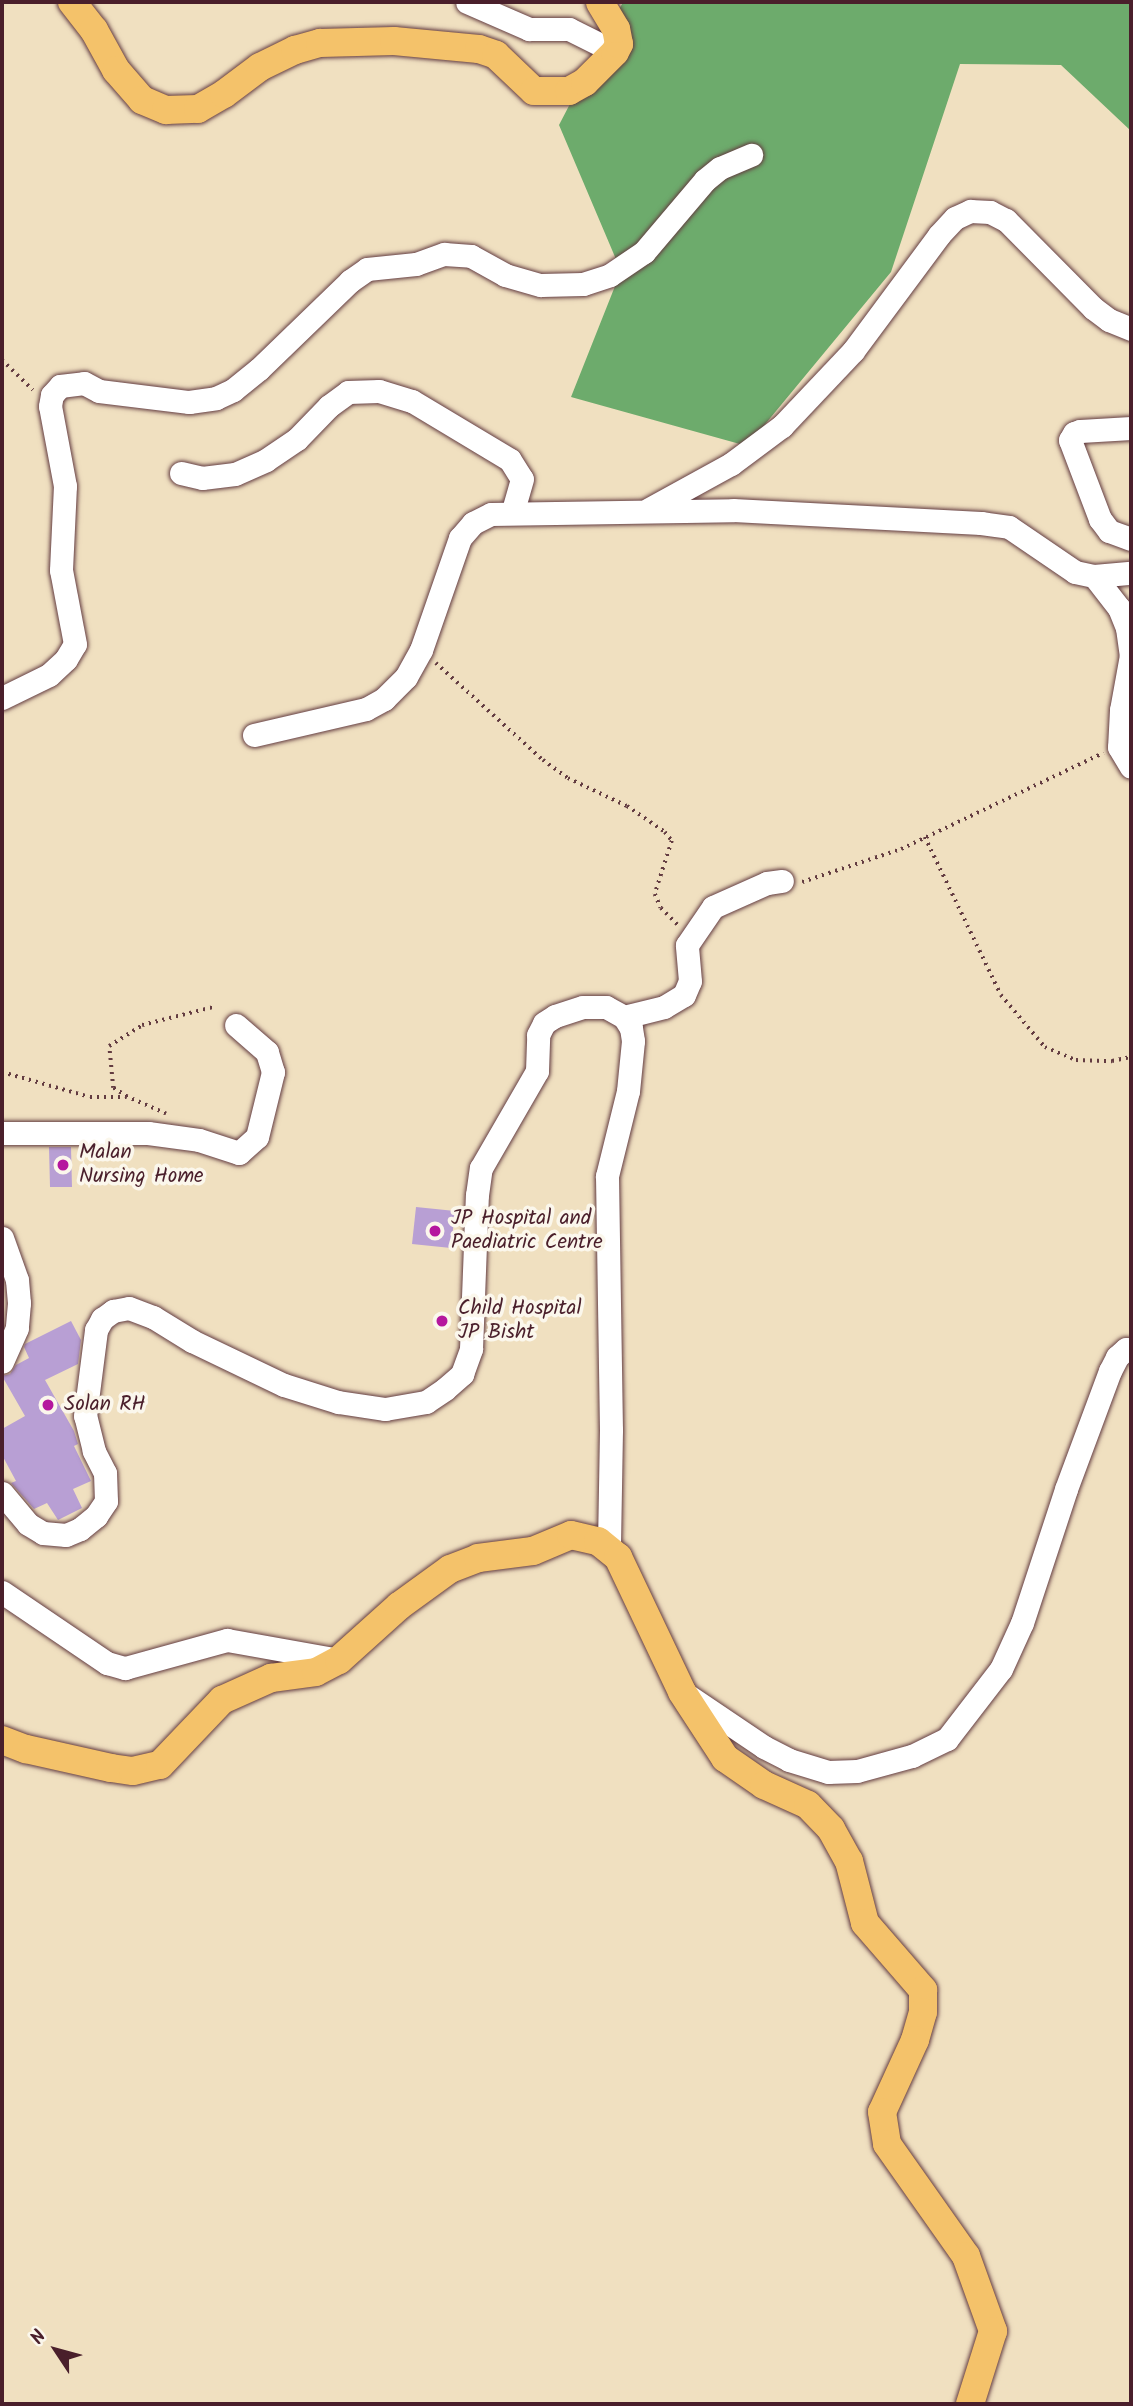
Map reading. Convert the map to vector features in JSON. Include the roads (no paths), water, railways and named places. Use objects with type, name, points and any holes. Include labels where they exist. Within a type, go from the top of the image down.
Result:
[{"type":"main road","points":[[72,2],[94,30],[116,70],[142,100],[166,110],[198,108],[224,94],[260,67],[295,50],[320,43],[394,41],[480,49],[496,55],[534,90],[549,93],[569,91],[585,82],[615,52],[618,44],[616,29],[600,2]]},
{"type":"main road","points":[[2,1740],[50,1755],[133,1771],[160,1765],[222,1700],[271,1678],[316,1672],[340,1660],[432,1580],[478,1558],[533,1551],[571,1535],[598,1541],[618,1557],[681,1692],[725,1758],[764,1785],[808,1805],[831,1829],[849,1861],[865,1923],[923,1990],[923,2012],[915,2040],[882,2112],[887,2144],[966,2256],[993,2331],[970,2404]]},
{"type":"street","points":[[467,2],[529,29],[569,29],[615,52]]},
{"type":"street","points":[[2,698],[49,675],[66,659],[75,644],[61,570],[65,486],[50,405],[60,386],[84,383],[99,391],[189,402],[216,398],[233,390],[259,369],[350,281],[367,270],[416,264],[444,254],[471,256],[505,275],[541,285],[583,284],[610,275],[659,238],[705,180],[720,168],[751,155]]},
{"type":"street","points":[[644,511],[731,464],[782,426],[853,351],[939,234],[955,218],[970,211],[990,212],[1006,220],[1093,308],[1109,320],[1131,329]]},
{"type":"street","points":[[181,473],[202,478],[235,474],[266,460],[297,439],[329,406],[348,392],[379,391],[412,401],[510,460],[522,479],[512,513]]},
{"type":"street","points":[[1131,428],[1080,431],[1074,433],[1070,440],[1100,519],[1109,531],[1131,538]]},
{"type":"street","points":[[254,735],[366,709],[384,699],[406,677],[421,650],[460,538],[473,523],[491,514],[733,510],[982,523],[1009,527],[1075,572],[1094,576],[1131,573]]},
{"type":"street","points":[[1094,576],[1119,608],[1127,628],[1130,655],[1121,710],[1125,757]]},
{"type":"street","points":[[624,1017],[664,1007],[684,995],[690,981],[687,945],[713,907],[767,883],[782,881]]},
{"type":"street","points":[[2,1493],[27,1524],[43,1533],[66,1535],[80,1529],[96,1516],[106,1500],[105,1473],[94,1451],[85,1416],[96,1331],[102,1319],[113,1311],[129,1308],[153,1317],[192,1341],[284,1385],[338,1402],[386,1409],[426,1402],[445,1389],[462,1374],[471,1349],[477,1195],[481,1168],[537,1071],[538,1035],[544,1023],[555,1016],[583,1007],[606,1007],[624,1017],[631,1028],[633,1041],[628,1091],[607,1176],[611,1416],[609,1550]]},
{"type":"street","points":[[2,1133],[148,1133],[199,1140],[239,1153],[257,1138],[273,1072],[267,1052],[236,1025]]},
{"type":"street","points":[[2,1238],[17,1280],[19,1303],[17,1328],[2,1362]]},
{"type":"street","points":[[681,1692],[764,1747],[789,1760],[828,1772],[857,1771],[901,1759],[947,1739],[1002,1669],[1022,1623],[1066,1489],[1116,1356],[1126,1349],[1131,1350]]},
{"type":"street","points":[[2,1592],[107,1663],[125,1668],[227,1640],[340,1660]]},
{"type":"place","name":"Malan Nursing Home","points":[[63,1165]]},
{"type":"place","name":"JP Hospital and Paediatric Centre","points":[[435,1231]]},
{"type":"place","name":"Child Hospital JP Bisht","points":[[442,1321]]},
{"type":"place","name":"Solan RH","points":[[48,1405]]}]
